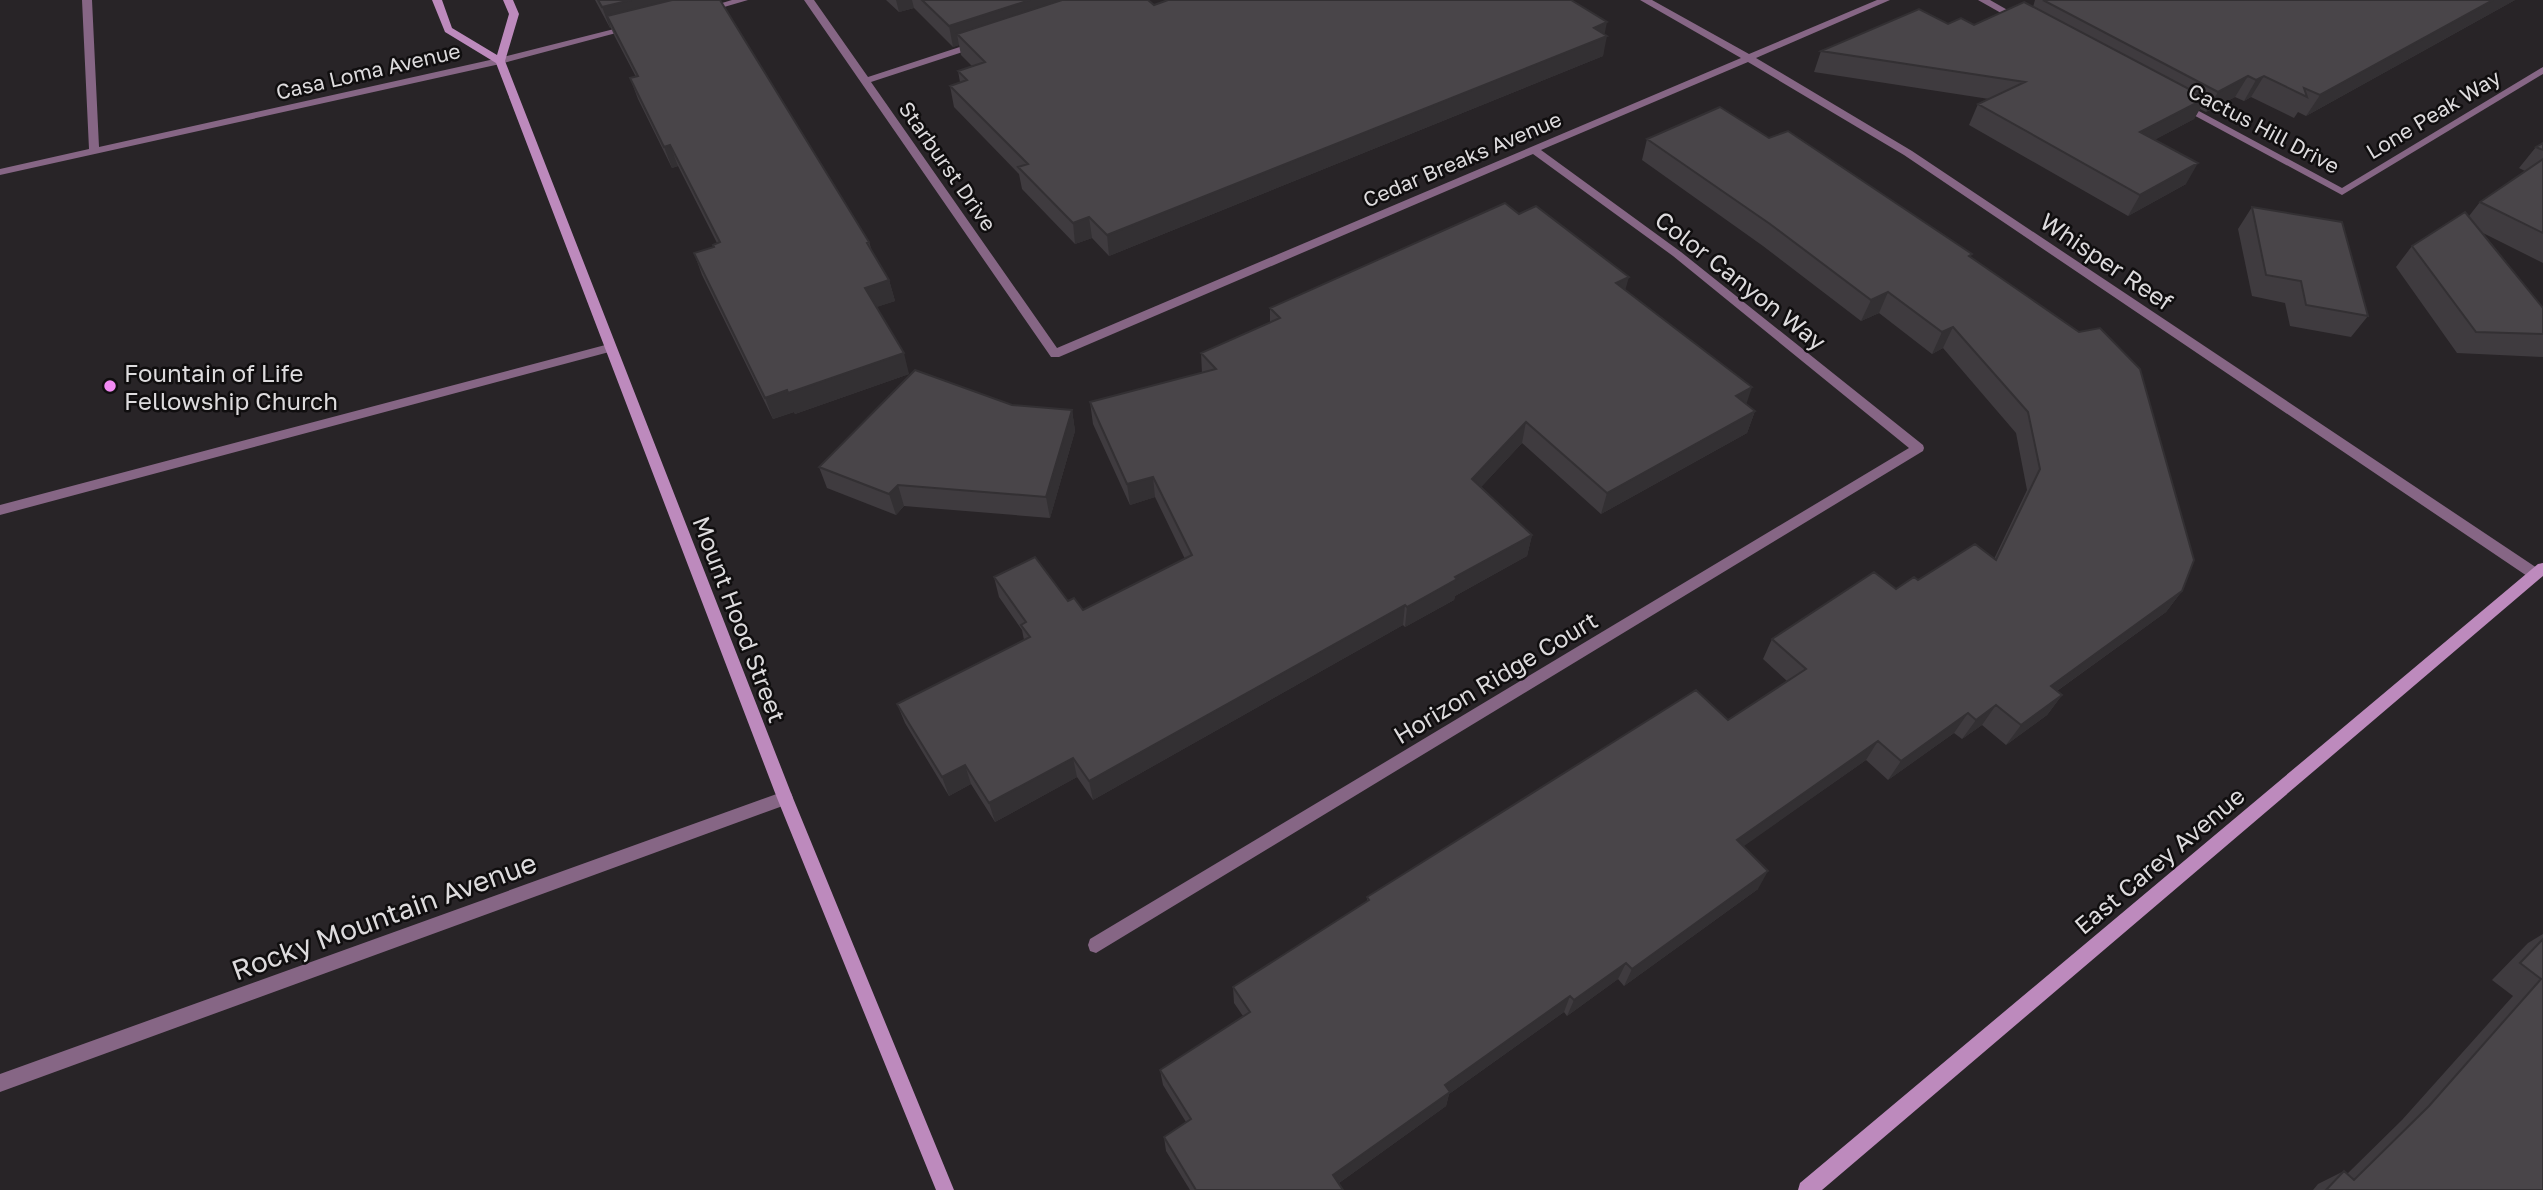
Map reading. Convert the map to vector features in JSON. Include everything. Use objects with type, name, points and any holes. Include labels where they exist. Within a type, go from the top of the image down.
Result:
[{"type":"street","points":[[87,0],[94,152]]},
{"type":"street","points":[[437,0],[448,30],[500,61],[514,14],[508,0]]},
{"type":"street","points":[[689,13],[743,0]]},
{"type":"street","name":"Starburst Drive","points":[[809,0],[1055,354]]},
{"type":"street","name":"Whisper Reef","points":[[1645,0],[1749,58],[1908,153],[2539,571]]},
{"type":"street","name":"Cedar Breaks Avenue","points":[[1055,354],[1885,0]]},
{"type":"street","points":[[1983,0],[2031,26]]},
{"type":"street","name":"Casa Loma Avenue","points":[[0,172],[500,61],[635,27]]},
{"type":"street","points":[[866,81],[983,43]]},
{"type":"street","name":"Mount Hood Street","points":[[500,61],[785,798],[945,1190]]},
{"type":"street","name":"Lone Peak Way","points":[[2342,192],[2543,70]]},
{"type":"street","name":"Cactus Hill Drive","points":[[2175,102],[2342,192]]},
{"type":"street","name":"Color Canyon Way","points":[[1534,150],[1677,254],[1918,448]]},
{"type":"street","points":[[0,510],[609,348]]},
{"type":"street","name":"Horizon Ridge Court","points":[[1096,945],[1918,448]]},
{"type":"street","name":"East Carey Avenue","points":[[1807,1190],[2539,571]]},
{"type":"street","name":"Rocky Mountain Avenue","points":[[0,1083],[785,798]]},
{"type":"building","points":[[598,0],[631,0],[602,7]]},
{"type":"building","points":[[672,0],[720,0],[869,242],[867,243],[889,280],[865,288],[904,353],[788,393],[787,390],[765,398],[694,253],[714,247],[713,245],[720,242],[670,145],[664,147],[630,78],[638,76],[607,16]]},
{"type":"building","points":[[922,0],[1030,0],[949,26]]},
{"type":"building","points":[[1062,0],[1148,0],[1154,5],[1168,0],[1571,0],[1607,22],[1594,28],[1607,36],[1107,235],[1089,217],[1073,223],[1018,167],[1028,164],[950,86],[967,80],[958,71],[985,62],[957,34]]},
{"type":"building","points":[[2043,0],[2493,0],[2320,95],[2304,88],[2307,97],[2264,76],[2256,80],[2248,76],[2218,92]]},
{"type":"building","points":[[2024,2],[2206,98],[2140,132],[2198,163],[2140,195],[1978,104],[2025,82],[1821,51],[1919,9],[1948,24],[1961,18],[1974,25]]},
{"type":"building","points":[[1720,107],[1769,138],[1788,131],[1972,254],[1969,256],[2079,332],[2100,328],[2140,369],[2194,560],[2182,591],[2051,686],[2062,695],[2021,725],[1996,705],[1976,720],[1968,713],[1901,761],[1878,741],[1737,840],[1768,871],[1632,969],[1626,963],[1574,1000],[1570,996],[1445,1085],[1450,1092],[1333,1175],[1343,1190],[1196,1190],[1164,1137],[1191,1119],[1160,1070],[1250,1012],[1233,987],[1369,900],[1367,897],[1696,690],[1728,720],[1806,669],[1772,639],[1874,572],[1896,589],[1914,577],[1918,580],[1975,544],[1996,560],[2040,469],[2028,412],[1953,327],[1942,332],[1888,292],[1871,300],[1770,224],[1647,139]]},
{"type":"building","points":[[2543,159],[2543,233],[2480,202]]},
{"type":"building","points":[[1505,203],[1519,214],[1536,206],[1629,277],[1616,283],[1752,387],[1736,396],[1755,411],[1607,493],[1526,422],[1472,479],[1532,535],[1407,607],[1405,605],[1089,781],[1073,758],[989,803],[965,765],[942,777],[897,704],[1030,637],[1021,625],[1026,622],[994,577],[1035,557],[1068,601],[1074,598],[1083,610],[1192,555],[1153,477],[1127,484],[1090,402],[1216,369],[1201,353],[1280,318],[1270,308]]},
{"type":"building","points":[[2252,207],[2342,222],[2368,316],[2306,305],[2301,281],[2266,275]]},
{"type":"building","points":[[2465,212],[2543,308],[2543,334],[2476,332],[2412,246]]},
{"type":"building","points":[[915,370],[1012,405],[1072,410],[1046,497],[898,485],[889,494],[819,467]]},
{"type":"building","points":[[2543,939],[2543,1190],[2326,1190],[2344,1171],[2354,1180],[2429,1106],[2541,979],[2520,963]]},
{"type":"place","name":"Fountain of Life Fellowship Church","points":[[110,386]]}]
